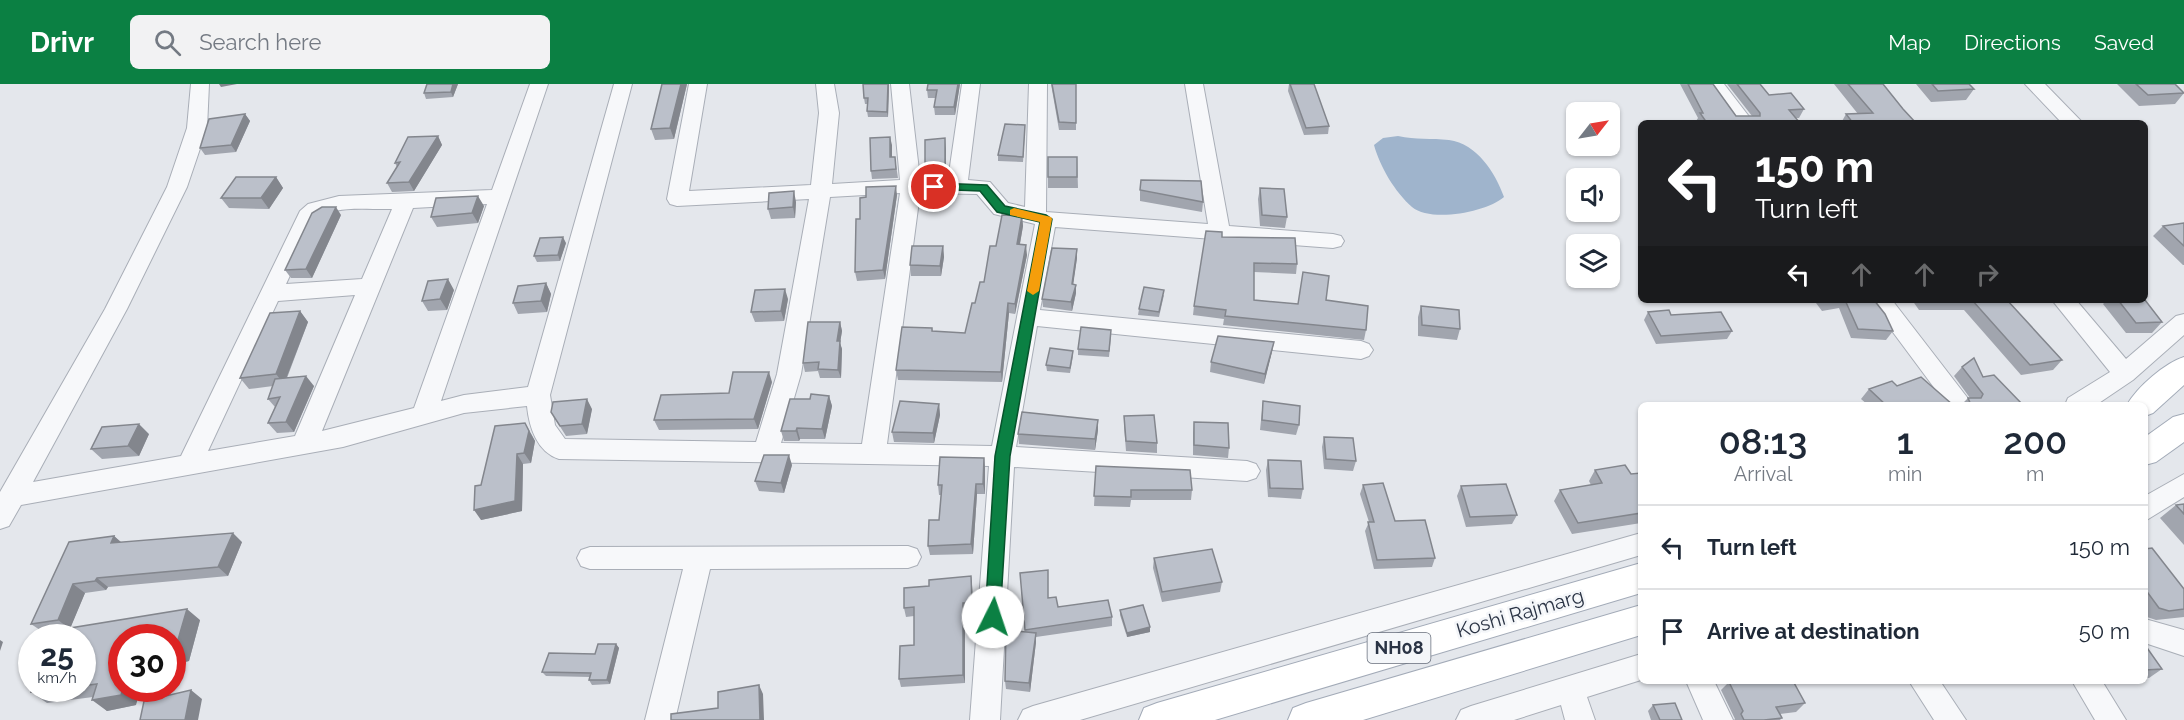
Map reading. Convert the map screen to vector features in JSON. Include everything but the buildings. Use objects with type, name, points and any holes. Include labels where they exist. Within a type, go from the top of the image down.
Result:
[{"type":"main road","points":[[2145,402],[2184,368]]},
{"type":"main road","points":[[2148,451],[2184,426]]},
{"type":"main road","name":"Koshi Rajmarg","points":[[1157,720],[1638,579]]},
{"type":"main road","name":"Koshi Rajmarg","points":[[1306,720],[1638,621]]},
{"type":"street","points":[[5,507],[116,309],[177,187],[197,128],[200,84]]},
{"type":"street","points":[[424,415],[539,84]]},
{"type":"street","points":[[623,84],[538,395],[540,425],[547,438],[559,449],[1002,456],[1246,471]]},
{"type":"street","points":[[698,84],[677,198],[911,186],[983,187],[1001,209],[1041,218],[1333,242]]},
{"type":"street","points":[[765,453],[789,374],[820,191],[829,113],[825,84]]},
{"type":"street","points":[[873,454],[911,186],[900,84]]},
{"type":"street","points":[[957,187],[971,84]]},
{"type":"street","points":[[985,720],[1002,456],[1028,317],[1041,218],[1038,84]]},
{"type":"street","points":[[1194,84],[1220,233]]},
{"type":"street","points":[[1714,84],[1742,120]]},
{"type":"street","points":[[2034,84],[2070,120]]},
{"type":"street","points":[[189,464],[307,216],[315,209],[339,203],[405,202],[499,196]]},
{"type":"street","points":[[304,444],[405,202]]},
{"type":"street","points":[[271,293],[370,286]]},
{"type":"street","points":[[1882,303],[1959,402]]},
{"type":"street","points":[[2066,303],[2125,374]]},
{"type":"street","points":[[1028,317],[1361,350]]},
{"type":"street","points":[[2082,402],[2125,374],[2184,322]]},
{"type":"street","points":[[5,507],[189,464],[343,437],[464,404],[538,395]]},
{"type":"street","points":[[2148,508],[2184,484]]},
{"type":"street","points":[[1033,720],[1638,545]]},
{"type":"street","points":[[590,558],[908,557]]},
{"type":"street","points":[[660,720],[699,558]]},
{"type":"street","points":[[2148,632],[2184,643]]},
{"type":"street","points":[[1471,720],[1638,669]]},
{"type":"street","points":[[1701,684],[1718,720]]},
{"type":"street","points":[[1925,684],[1951,720]]},
{"type":"street","points":[[2087,684],[2111,720]]},
{"type":"street","points":[[1570,691],[1580,720]]},
{"type":"water","points":[[1398,136],[1449,140],[1468,147],[1490,169],[1504,197],[1485,207],[1459,214],[1432,214],[1412,207],[1389,179],[1374,145],[1383,138]]},
{"type":"slow traffic","points":[[1014,212],[1046,219],[1033,291]]},
{"type":"route","points":[[934,187],[983,187],[1001,209],[1046,219],[1002,456],[993,617]]}]
